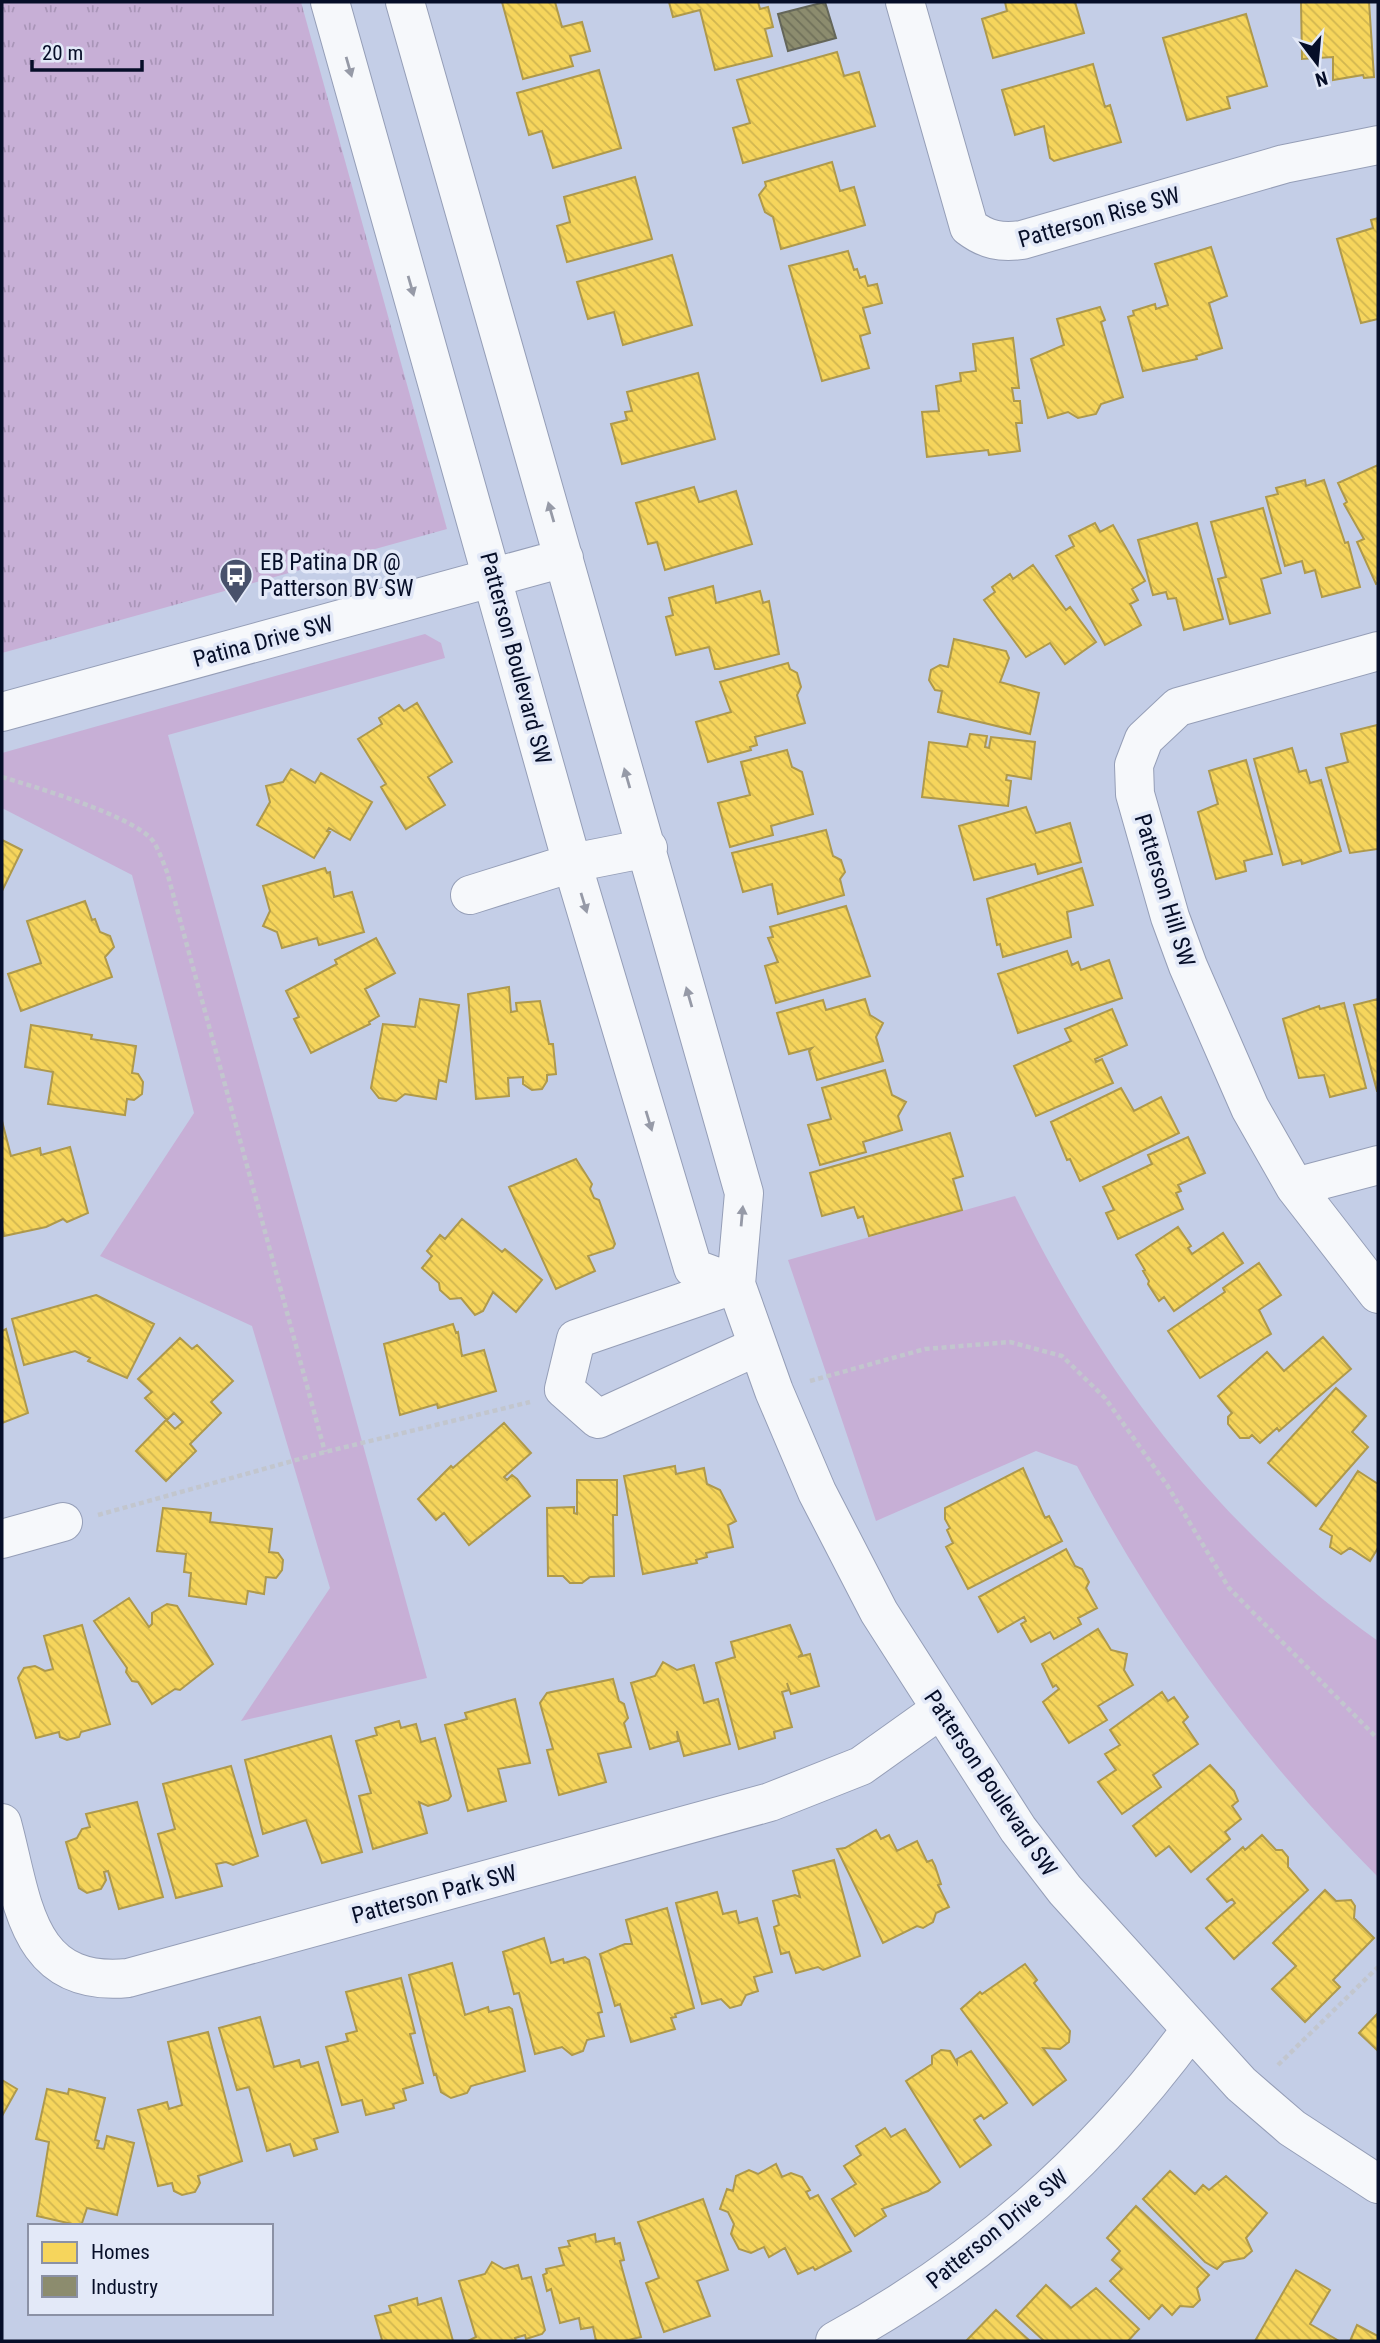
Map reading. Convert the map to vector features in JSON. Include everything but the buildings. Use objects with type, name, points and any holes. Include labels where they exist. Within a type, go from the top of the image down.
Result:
[{"type":"street","name":"Patterson Boulevard SW","points":[[330,2],[572,863],[693,1268],[736,1284]]},
{"type":"street","name":"Patterson Boulevard SW","points":[[405,2],[648,848],[744,1193],[736,1284],[774,1391],[817,1492],[879,1612],[1018,1829],[1065,1890],[1215,2058],[1292,2128],[1378,2184]]},
{"type":"street","name":"Patterson Rise SW","points":[[905,2],[970,227],[983,238],[1005,243],[1022,240],[1284,164],[1355,147],[1378,145]]},
{"type":"street","name":"Patina Drive SW","points":[[2,712],[564,558]]},
{"type":"street","name":"Patterson Hill SW","points":[[1378,651],[1178,707],[1144,739],[1134,765],[1135,794],[1170,917],[1188,966],[1250,1108],[1294,1187],[1378,1294]]},
{"type":"street","points":[[470,895],[572,863],[648,848]]},
{"type":"street","points":[[1294,1187],[1378,1164]]},
{"type":"street","points":[[736,1284],[576,1339],[564,1389],[598,1419],[758,1346]]},
{"type":"street","points":[[2,1539],[63,1522]]},
{"type":"street","name":"Patterson Park SW","points":[[2,1823],[30,1927],[41,1947],[55,1962],[74,1973],[98,1981],[128,1978],[770,1802],[861,1766],[941,1709]]},
{"type":"street","name":"Patterson Drive SW","points":[[836,2341],[904,2302],[980,2248],[1067,2175],[1156,2076],[1191,2029]]},
{"type":"path","points":[[2,777],[122,820],[142,830],[154,842],[167,872],[326,1452]]},
{"type":"path","points":[[774,1391],[925,1349],[1010,1342],[1062,1356],[1105,1398],[1167,1485],[1230,1588],[1378,1740]]},
{"type":"path","points":[[63,1522],[126,1509],[326,1452],[541,1399],[564,1389]]},
{"type":"path","points":[[1278,2065],[1378,1967]]},
{"type":"green space","points":[[2,2],[301,2],[447,529],[2,653]]},
{"type":"green space","points":[[425,634],[441,643],[445,658],[168,735],[427,1678],[241,1721],[330,1588],[252,1326],[100,1256],[194,1113],[132,875],[2,808],[2,753]]},
{"type":"green space","points":[[1015,1196],[1085,1323],[1168,1442],[1215,1497],[1266,1549],[1320,1597],[1378,1641],[1378,1877],[1290,1782],[1212,1683],[1141,1578],[1077,1466],[1036,1451],[876,1521],[788,1260]]},
{"type":"place","name":"EB Patina DR @ Patterson BV SW","points":[[236,605]]}]
